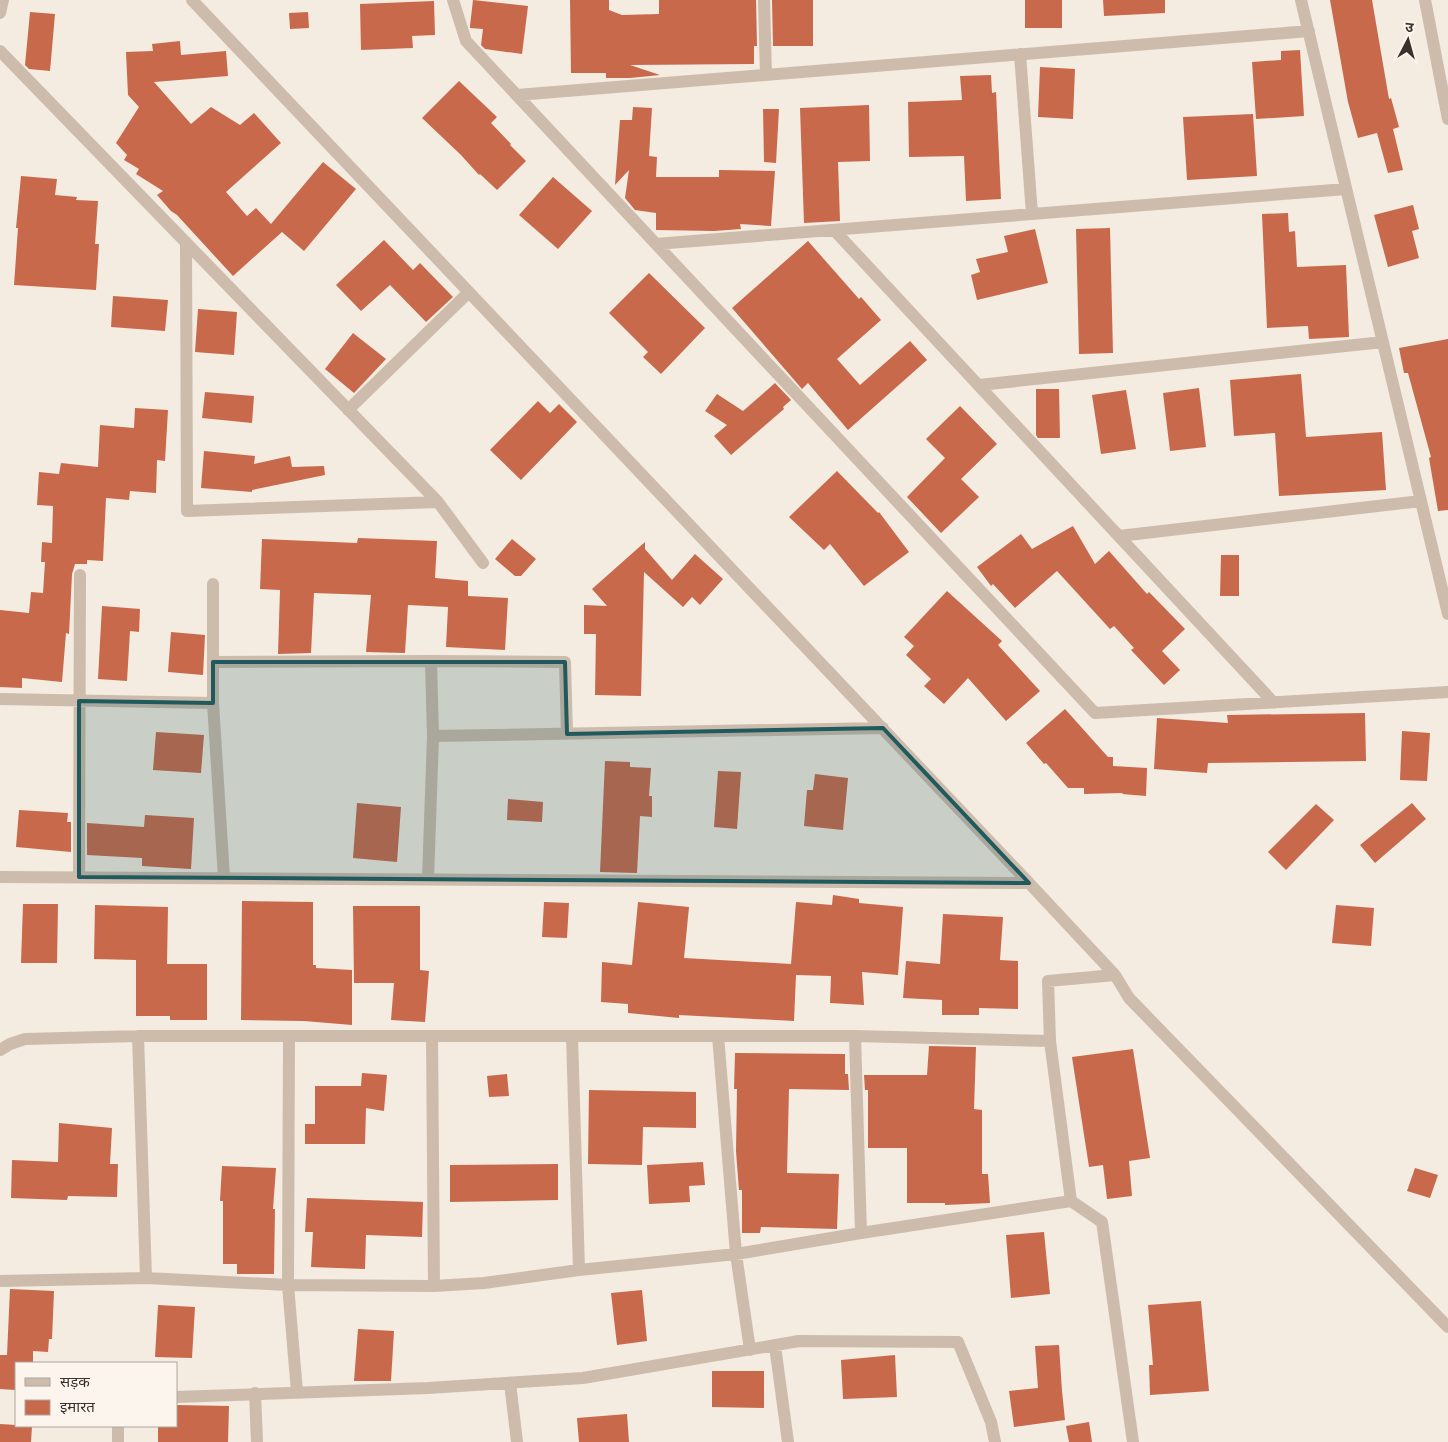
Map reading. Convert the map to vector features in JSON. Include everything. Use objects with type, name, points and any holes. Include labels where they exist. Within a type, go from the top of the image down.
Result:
[{"type":"street","points":[[0,13],[2,0]]},
{"type":"street","points":[[192,0],[1029,882],[1114,975],[1130,998],[1448,1327]]},
{"type":"street","points":[[453,0],[466,41],[1095,713],[1448,692]]},
{"type":"street","points":[[764,0],[766,75]]},
{"type":"street","points":[[1301,0],[1448,614]]},
{"type":"street","points":[[1426,0],[1448,119]]},
{"type":"street","points":[[517,95],[1309,31]]},
{"type":"street","points":[[0,50],[438,502],[482,564]]},
{"type":"street","points":[[1020,54],[1032,214]]},
{"type":"street","points":[[656,244],[1346,189]]},
{"type":"street","points":[[834,230],[1274,702]]},
{"type":"street","points":[[186,242],[187,511],[438,502]]},
{"type":"street","points":[[348,410],[469,292]]},
{"type":"street","points":[[979,385],[1383,342]]},
{"type":"street","points":[[1119,536],[1421,501]]},
{"type":"street","points":[[79,877],[80,575]]},
{"type":"street","points":[[213,584],[213,702],[224,878]]},
{"type":"street","points":[[428,879],[433,736],[431,661]]},
{"type":"street","points":[[213,662],[565,662],[567,734]]},
{"type":"street","points":[[0,699],[213,702]]},
{"type":"street","points":[[433,736],[883,728]]},
{"type":"street","points":[[0,877],[1029,882]]},
{"type":"street","points":[[1071,1202],[1050,1041],[1048,981],[1114,975]]},
{"type":"street","points":[[0,1050],[25,1039],[138,1036],[855,1036],[1050,1041]]},
{"type":"street","points":[[138,1036],[146,1278]]},
{"type":"street","points":[[289,1036],[288,1285],[297,1392]]},
{"type":"street","points":[[432,1036],[434,1286]]},
{"type":"street","points":[[572,1036],[579,1270]]},
{"type":"street","points":[[718,1036],[736,1254],[750,1350]]},
{"type":"street","points":[[855,1036],[861,1233]]},
{"type":"street","points":[[0,1281],[146,1278],[288,1285],[434,1286],[484,1283],[579,1270],[736,1254],[861,1233],[1071,1202],[1102,1222],[1133,1442]]},
{"type":"street","points":[[178,1397],[428,1388],[583,1378],[800,1341],[958,1342],[991,1422],[995,1442]]},
{"type":"street","points":[[775,1346],[788,1442]]},
{"type":"street","points":[[510,1382],[517,1442]]},
{"type":"street","points":[[254,1393],[257,1442]]},
{"type":"street","points":[[118,1427],[118,1442]]},
{"type":"highlighted area","points":[[213,662],[565,662],[567,734],[883,728],[1029,883],[79,877],[79,701],[213,703]]},
{"type":"building","points":[[473,0],[528,6],[522,54],[485,49],[481,45],[483,29],[470,28]]},
{"type":"building","points":[[570,0],[609,0],[609,10],[622,15],[659,14],[659,0],[756,0],[757,46],[754,46],[754,64],[630,65],[660,75],[630,78],[606,78],[606,73],[571,73]]},
{"type":"building","points":[[772,0],[813,0],[813,46],[773,46]]},
{"type":"building","points":[[1025,0],[1062,0],[1062,28],[1025,28]]},
{"type":"building","points":[[1103,0],[1165,0],[1165,13],[1104,16]]},
{"type":"building","points":[[1330,0],[1372,0],[1389,99],[1391,98],[1399,127],[1393,129],[1403,170],[1388,173],[1377,133],[1358,138],[1348,102]]},
{"type":"building","points":[[434,1],[435,35],[412,36],[413,48],[361,50],[360,4]]},
{"type":"building","points":[[30,12],[55,14],[50,71],[29,69],[25,65]]},
{"type":"building","points":[[308,12],[309,28],[290,29],[289,13]]},
{"type":"building","points":[[180,41],[181,55],[226,51],[228,76],[154,82],[191,124],[211,107],[240,125],[254,113],[281,143],[226,192],[247,216],[256,208],[271,224],[323,162],[356,189],[304,251],[282,232],[233,276],[157,195],[163,191],[136,174],[139,169],[124,160],[127,155],[116,143],[139,107],[128,95],[126,52],[153,51],[152,44]]},
{"type":"building","points":[[1300,50],[1304,116],[1256,119],[1252,62],[1281,60],[1281,51]]},
{"type":"building","points":[[1040,67],[1075,69],[1073,119],[1038,117]]},
{"type":"building","points":[[991,75],[992,93],[996,92],[1001,199],[966,201],[964,156],[909,157],[908,102],[962,100],[960,76]]},
{"type":"building","points":[[459,81],[497,117],[491,123],[526,161],[497,190],[479,175],[422,118]]},
{"type":"building","points":[[869,105],[870,161],[838,162],[840,221],[804,223],[800,108]]},
{"type":"building","points":[[633,107],[652,108],[649,156],[657,157],[656,177],[719,177],[719,170],[775,171],[771,226],[740,224],[741,229],[714,231],[656,230],[656,213],[635,210],[625,198],[629,170],[615,185],[620,120],[632,120]]},
{"type":"building","points":[[763,109],[779,109],[776,163],[764,162]]},
{"type":"building","points":[[1253,114],[1257,176],[1187,180],[1183,117]]},
{"type":"building","points":[[21,176],[57,179],[55,195],[77,197],[76,200],[98,201],[95,244],[99,244],[96,290],[14,285],[18,228],[16,228]]},
{"type":"building","points":[[553,177],[592,211],[558,249],[519,215]]},
{"type":"building","points":[[1413,205],[1419,229],[1412,231],[1419,258],[1388,267],[1374,215]]},
{"type":"building","points":[[1288,213],[1289,232],[1295,231],[1297,267],[1346,265],[1349,337],[1309,339],[1308,326],[1267,328],[1262,214]]},
{"type":"building","points":[[1110,228],[1113,353],[1079,354],[1076,229]]},
{"type":"building","points":[[1035,229],[1048,283],[977,300],[971,275],[980,272],[976,259],[1008,252],[1004,236]]},
{"type":"building","points":[[384,240],[413,270],[420,263],[453,297],[426,322],[390,285],[361,311],[336,285]]},
{"type":"building","points":[[808,241],[859,299],[861,297],[881,320],[837,359],[860,385],[910,341],[927,360],[848,430],[808,383],[802,389],[732,308]]},
{"type":"building","points":[[649,273],[705,328],[661,374],[643,357],[648,352],[609,313]]},
{"type":"building","points":[[113,296],[168,300],[165,331],[111,327]]},
{"type":"building","points":[[198,309],[237,312],[234,355],[195,352]]},
{"type":"building","points":[[353,333],[386,359],[354,393],[325,369]]},
{"type":"building","points":[[1448,339],[1448,510],[1438,511],[1429,458],[1431,457],[1408,373],[1404,373],[1399,348]]},
{"type":"building","points":[[1301,374],[1306,437],[1382,432],[1386,490],[1279,496],[1275,433],[1234,436],[1230,380]]},
{"type":"building","points":[[775,383],[791,400],[783,407],[784,409],[731,455],[714,436],[727,425],[705,411],[717,394],[743,411]]},
{"type":"building","points":[[1199,388],[1206,447],[1170,451],[1163,393]]},
{"type":"building","points":[[1036,389],[1059,389],[1060,438],[1038,438],[1036,435]]},
{"type":"building","points":[[1126,390],[1136,449],[1101,454],[1092,395]]},
{"type":"building","points":[[205,392],[254,396],[252,423],[202,418]]},
{"type":"building","points":[[538,401],[550,413],[559,404],[577,422],[521,480],[490,450]]},
{"type":"building","points":[[960,406],[997,444],[961,479],[979,497],[941,533],[907,497],[945,458],[926,439]]},
{"type":"building","points":[[135,408],[168,410],[165,461],[157,460],[156,493],[130,491],[129,500],[106,498],[103,561],[87,560],[87,564],[75,564],[72,574],[69,634],[66,633],[62,682],[22,678],[22,688],[0,687],[0,610],[29,613],[31,592],[43,593],[45,562],[41,562],[42,542],[52,543],[53,506],[37,505],[39,472],[59,474],[61,463],[98,467],[100,425],[134,428]]},
{"type":"building","points":[[204,451],[255,456],[254,464],[290,456],[292,467],[324,466],[325,475],[252,490],[252,492],[201,488]]},
{"type":"building","points":[[837,471],[879,512],[909,552],[864,586],[830,544],[824,550],[789,517]]},
{"type":"building","points":[[1073,526],[1095,564],[1109,551],[1147,594],[1149,592],[1185,629],[1162,651],[1180,670],[1164,685],[1131,650],[1134,648],[1114,626],[1110,629],[1057,571],[1015,608],[993,584],[991,586],[977,567],[1021,534],[1032,549]]},
{"type":"building","points":[[358,538],[437,541],[435,578],[468,581],[468,596],[508,598],[505,650],[446,647],[448,607],[408,605],[405,653],[366,652],[371,595],[314,593],[311,653],[278,654],[280,590],[260,589],[262,539],[357,543]]},
{"type":"building","points":[[512,539],[536,559],[521,576],[515,576],[495,559]]},
{"type":"building","points":[[645,542],[645,549],[672,580],[695,554],[723,579],[700,605],[692,597],[683,607],[644,572],[641,696],[595,695],[596,634],[584,634],[584,605],[607,606],[592,589]]},
{"type":"building","points":[[1221,555],[1239,555],[1239,596],[1220,596]]},
{"type":"building","points":[[947,591],[1002,641],[998,645],[1040,691],[1006,721],[968,678],[944,704],[924,686],[931,679],[906,655],[914,646],[904,637]]},
{"type":"building","points":[[102,606],[140,609],[139,632],[130,631],[127,681],[98,679]]},
{"type":"building","points":[[171,632],[205,635],[203,675],[168,672]]},
{"type":"building","points":[[1065,709],[1108,757],[1113,757],[1113,766],[1147,768],[1146,796],[1123,793],[1084,794],[1084,788],[1068,788],[1046,763],[1044,764],[1026,743]]},
{"type":"building","points":[[1365,713],[1366,761],[1208,763],[1207,773],[1154,769],[1157,718],[1228,723],[1227,715]]},
{"type":"building","points":[[1402,731],[1430,733],[1427,781],[1400,780]]},
{"type":"building","points":[[156,732],[204,735],[201,773],[153,770]]},
{"type":"building","points":[[605,761],[630,762],[630,767],[651,768],[649,796],[652,796],[652,817],[640,816],[637,873],[600,872]]},
{"type":"building","points":[[718,771],[741,772],[737,829],[714,827]]},
{"type":"building","points":[[815,774],[848,778],[843,830],[804,826],[807,790],[813,790]]},
{"type":"building","points":[[508,799],[543,802],[542,822],[507,820]]},
{"type":"building","points":[[357,803],[401,807],[397,862],[353,858]]},
{"type":"building","points":[[1412,803],[1426,819],[1375,863],[1360,845]]},
{"type":"building","points":[[1316,804],[1334,820],[1286,870],[1268,852]]},
{"type":"building","points":[[19,810],[68,813],[67,822],[71,822],[71,852],[16,847]]},
{"type":"building","points":[[145,815],[194,818],[191,869],[142,866],[142,858],[87,855],[87,823],[144,827]]},
{"type":"building","points":[[833,895],[859,899],[859,903],[903,907],[898,975],[862,972],[864,1005],[830,1003],[831,976],[796,975],[794,1021],[679,1015],[679,1018],[628,1013],[628,1004],[601,1002],[602,962],[632,965],[638,902],[689,907],[684,958],[791,964],[796,902],[832,905]]},
{"type":"building","points":[[242,901],[313,902],[313,965],[316,965],[316,968],[352,970],[352,1025],[304,1021],[241,1020]]},
{"type":"building","points":[[544,902],[569,903],[567,938],[542,937]]},
{"type":"building","points":[[23,904],[58,904],[57,963],[21,963]]},
{"type":"building","points":[[95,905],[168,907],[167,964],[207,964],[207,1020],[170,1020],[170,1016],[136,1016],[136,960],[94,959]]},
{"type":"building","points":[[1336,905],[1374,908],[1371,946],[1332,943]]},
{"type":"building","points":[[353,906],[420,906],[420,970],[429,971],[425,1022],[391,1020],[394,983],[354,983]]},
{"type":"building","points":[[943,914],[1003,917],[1000,960],[1018,961],[1018,1009],[979,1008],[979,1015],[942,1015],[942,1000],[903,998],[906,961],[940,964]]},
{"type":"building","points":[[929,1046],[976,1047],[974,1109],[982,1110],[982,1174],[988,1174],[990,1203],[945,1205],[945,1203],[907,1203],[907,1148],[868,1148],[868,1090],[865,1090],[864,1075],[927,1075]]},
{"type":"building","points":[[1133,1049],[1150,1158],[1129,1161],[1132,1196],[1107,1199],[1103,1165],[1089,1167],[1072,1057]]},
{"type":"building","points":[[735,1053],[845,1054],[845,1074],[848,1074],[849,1090],[789,1089],[787,1173],[839,1174],[837,1229],[761,1227],[760,1233],[742,1233],[742,1190],[739,1190],[736,1151],[737,1089],[734,1089]]},
{"type":"building","points":[[362,1073],[387,1075],[384,1111],[366,1108],[365,1144],[305,1144],[305,1124],[315,1124],[315,1086],[361,1086]]},
{"type":"building","points":[[507,1074],[509,1096],[489,1097],[487,1076]]},
{"type":"building","points":[[589,1090],[696,1092],[696,1128],[643,1127],[642,1165],[588,1164]]},
{"type":"building","points":[[59,1123],[112,1128],[110,1164],[118,1164],[117,1197],[68,1196],[67,1200],[11,1198],[12,1160],[58,1162]]},
{"type":"building","points":[[703,1162],[705,1185],[689,1186],[690,1202],[649,1204],[647,1165]]},
{"type":"building","points":[[558,1164],[558,1200],[450,1202],[450,1165]]},
{"type":"building","points":[[222,1166],[276,1168],[273,1209],[275,1209],[274,1274],[237,1274],[237,1264],[223,1264],[223,1201],[220,1201]]},
{"type":"building","points":[[1415,1168],[1438,1175],[1430,1198],[1407,1191]]},
{"type":"building","points":[[307,1198],[423,1202],[422,1237],[366,1235],[365,1269],[311,1267],[313,1232],[305,1232]]},
{"type":"building","points":[[1044,1232],[1050,1294],[1011,1298],[1006,1235]]},
{"type":"building","points":[[10,1289],[54,1291],[52,1339],[49,1339],[48,1352],[33,1351],[33,1362],[15,1362],[15,1390],[0,1389],[0,1355],[7,1355]]},
{"type":"building","points":[[642,1290],[647,1341],[617,1345],[611,1293]]},
{"type":"building","points":[[1201,1301],[1209,1391],[1150,1395],[1149,1365],[1153,1365],[1148,1305]]},
{"type":"building","points":[[158,1305],[195,1307],[192,1358],[155,1357]]},
{"type":"building","points":[[358,1329],[394,1331],[391,1381],[354,1381]]},
{"type":"building","points":[[1059,1345],[1065,1420],[1014,1427],[1009,1391],[1038,1388],[1035,1346]]},
{"type":"building","points":[[895,1355],[897,1397],[843,1399],[841,1360]]},
{"type":"building","points":[[712,1371],[764,1371],[764,1408],[712,1407]]},
{"type":"building","points":[[178,1405],[229,1406],[228,1442],[158,1442],[158,1427],[178,1427]]},
{"type":"building","points":[[627,1414],[629,1442],[579,1442],[577,1418]]},
{"type":"building","points":[[1089,1422],[1092,1442],[1069,1442],[1066,1426]]},
{"type":"building","points":[[0,1424],[15,1425],[15,1427],[32,1427],[31,1442],[0,1442]]}]
